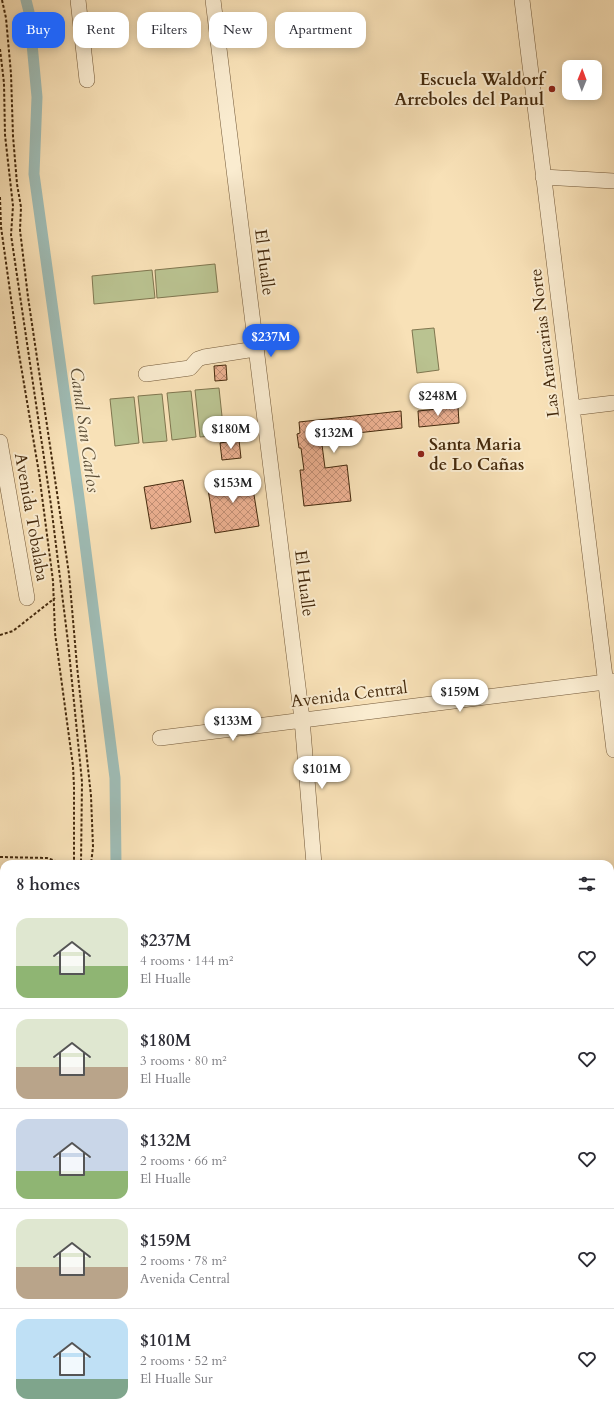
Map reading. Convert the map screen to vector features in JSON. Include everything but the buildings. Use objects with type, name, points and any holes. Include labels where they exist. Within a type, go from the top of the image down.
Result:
[{"type":"street","points":[[78,0],[87,80]]},
{"type":"street","name":"El Hualle","points":[[213,0],[302,719],[314,860]]},
{"type":"street","name":"Las Araucarias Norte","points":[[522,0],[572,408],[609,681],[614,750]]},
{"type":"street","points":[[543,177],[614,181]]},
{"type":"street","points":[[146,374],[190,368],[198,359],[204,356],[256,349]]},
{"type":"street","points":[[572,408],[614,403]]},
{"type":"street","name":"Avenida Tobalaba","points":[[0,442],[4,496],[27,598]]},
{"type":"street","name":"Avenida Central","points":[[160,738],[609,681]]},
{"type":"path","points":[[2,0],[6,18],[12,74],[13,136],[21,207],[20,230],[28,297],[69,574],[91,796],[93,847],[91,860]]},
{"type":"path","points":[[0,49],[4,83],[5,135],[13,206],[11,235],[51,505],[68,642],[82,782],[82,860]]},
{"type":"path","points":[[0,197],[2,227],[18,348],[42,494],[55,598],[55,633],[74,773],[74,860]]},
{"type":"path","points":[[0,635],[13,631],[55,598]]},
{"type":"path","points":[[0,858],[47,858],[53,860]]},
{"type":"green space","points":[[215,264],[218,292],[157,298],[155,270]]},
{"type":"green space","points":[[152,270],[155,298],[94,304],[92,276]]},
{"type":"green space","points":[[434,328],[439,370],[417,373],[412,330]]},
{"type":"green space","points":[[219,388],[224,435],[200,437],[195,390]]},
{"type":"green space","points":[[191,391],[196,437],[172,440],[167,393]]},
{"type":"green space","points":[[162,394],[167,441],[143,443],[138,396]]},
{"type":"green space","points":[[134,397],[139,443],[115,446],[110,399]]},
{"type":"waterway","name":"Canal San Carlos","points":[[26,0],[29,12],[37,97],[34,174],[80,505],[115,778],[116,860]]},
{"type":"place","name":"Escuela Waldorf Arreboles del Panul","points":[[552,89]]},
{"type":"place","name":"Santa Maria de Lo Cañas","points":[[421,454]]}]
